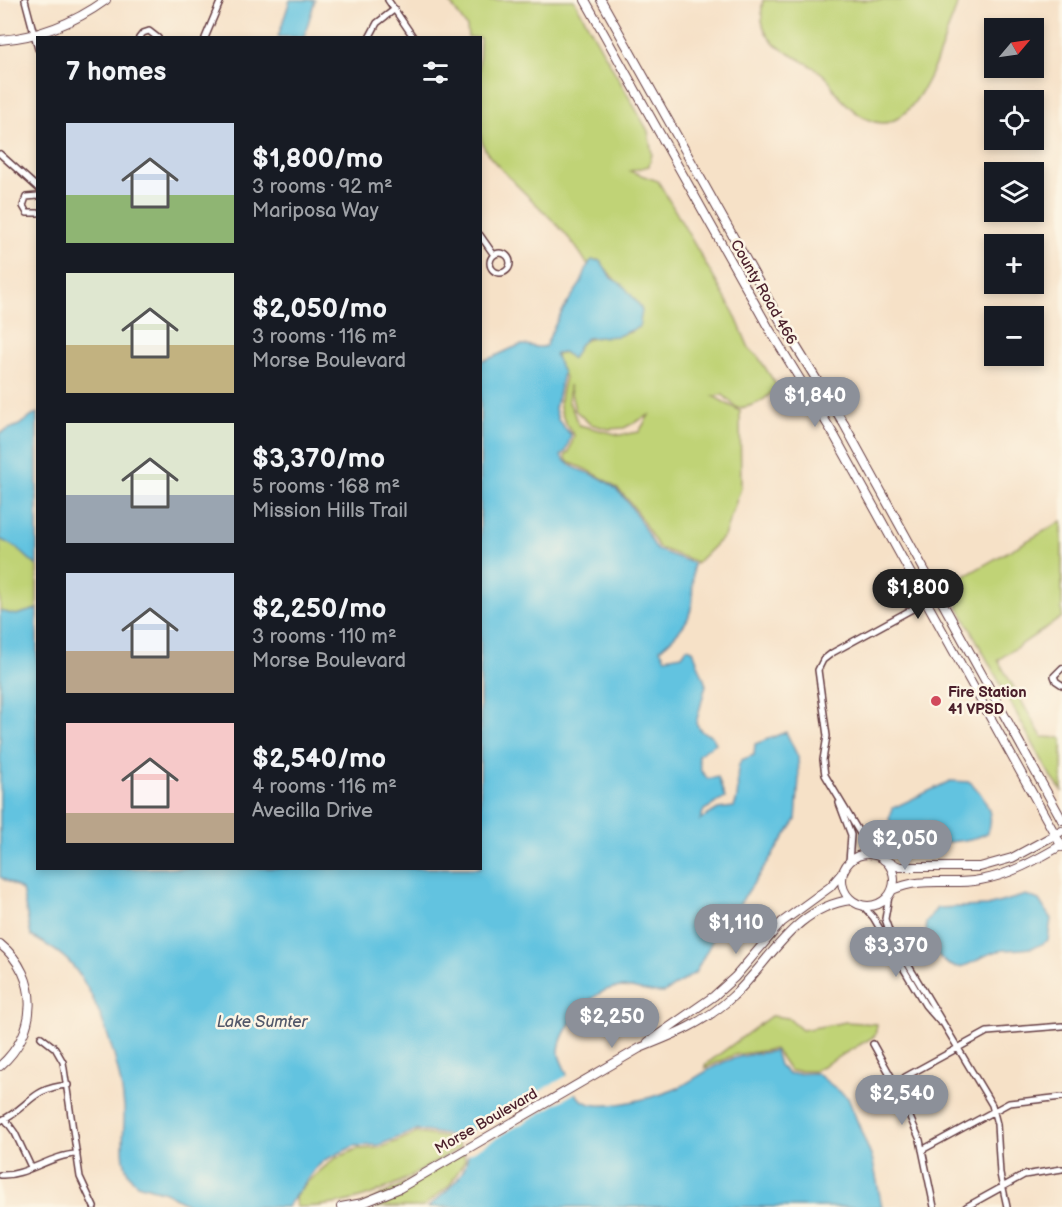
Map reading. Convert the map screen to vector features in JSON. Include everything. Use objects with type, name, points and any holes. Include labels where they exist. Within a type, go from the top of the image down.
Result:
[{"type":"main road","points":[[0,40],[33,35],[76,19],[106,0]]},
{"type":"main road","name":"County Road 466","points":[[585,0],[734,267],[834,435],[1059,833],[1062,846]]},
{"type":"main road","name":"County Road 466","points":[[601,0],[752,271],[844,424],[1062,820]]},
{"type":"main road","points":[[927,601],[939,594]]},
{"type":"main road","points":[[1059,833],[1012,858],[981,867],[900,867],[864,854],[849,862],[842,873],[843,888],[851,900],[863,906],[875,906],[890,893],[914,882],[979,881],[1033,862],[1062,846]]},
{"type":"main road","points":[[882,859],[893,873],[890,893]]},
{"type":"main road","name":"Morse Boulevard","points":[[340,1207],[363,1203],[400,1188],[640,1048],[714,996],[735,977],[782,922],[801,905],[830,887],[842,873]]},
{"type":"main road","name":"Morse Boulevard","points":[[640,1048],[679,1033],[707,1017],[753,976],[789,932],[826,906],[851,900]]},
{"type":"main road","points":[[0,944],[23,975],[28,989],[31,1016],[22,1040],[0,1066]]},
{"type":"street","points":[[25,0],[36,43]]},
{"type":"street","points":[[206,36],[221,0]]},
{"type":"street","points":[[388,0],[413,36]]},
{"type":"street","points":[[370,36],[377,24],[395,9]]},
{"type":"street","points":[[141,36],[149,31],[155,36]]},
{"type":"street","points":[[0,153],[36,186]]},
{"type":"street","points":[[36,196],[29,196],[23,206],[27,213],[36,213]]},
{"type":"street","points":[[482,238],[494,255]]},
{"type":"street","points":[[849,862],[851,835],[824,768],[827,736],[818,676],[820,665],[832,653],[927,601]]},
{"type":"street","points":[[1062,668],[1054,676],[1056,681],[1062,685]]},
{"type":"street","points":[[834,791],[867,847],[882,859]]},
{"type":"street","points":[[890,893],[885,919],[891,936],[957,1048],[987,1092],[994,1111],[1002,1187],[1007,1207]]},
{"type":"street","points":[[863,906],[873,917],[925,1005],[948,1032]]},
{"type":"street","points":[[933,1207],[922,1150],[899,1092],[900,1083],[905,1077],[990,1032],[1062,1026]]},
{"type":"street","points":[[41,1037],[59,1053],[68,1085],[81,1184],[93,1205],[85,1207]]},
{"type":"street","points":[[873,1044],[892,1078],[900,1083]]},
{"type":"street","points":[[31,1167],[15,1133],[3,1120],[36,1093],[68,1085]]},
{"type":"street","points":[[922,1150],[1012,1102],[1062,1097]]},
{"type":"street","points":[[0,1175],[31,1167],[51,1158],[77,1154]]},
{"type":"street","points":[[966,1207],[1028,1174],[1062,1169]]},
{"type":"green space","points":[[448,0],[574,0],[648,131],[652,154],[649,166],[630,171],[658,181],[734,313],[749,348],[759,358],[777,386],[760,402],[737,408],[723,395],[713,396],[740,411],[741,488],[724,536],[696,564],[694,561],[659,548],[624,495],[602,478],[568,462],[565,456],[569,452],[574,435],[561,414],[560,402],[565,377],[557,365],[555,355],[564,352],[572,359],[580,344],[586,340],[631,332],[633,301],[598,260],[587,264],[560,228],[494,162],[486,151],[482,140],[482,36],[468,36],[467,27]],"holes":[[[569,385],[575,410],[590,424],[609,429],[624,428],[649,415],[639,432],[620,435],[579,425],[569,402]]]},
{"type":"green space","points":[[763,0],[958,0],[936,62],[919,95],[909,109],[897,119],[884,123],[869,120],[859,114],[841,98],[828,79],[817,69],[772,41],[765,31],[762,18]]},
{"type":"green space","points":[[1062,521],[1062,617],[998,660],[1042,737],[1062,738],[1062,791],[1050,775],[947,586]]},
{"type":"green space","points":[[0,539],[17,548],[36,565],[36,609],[16,615],[0,611]]},
{"type":"green space","points":[[771,1016],[788,1018],[802,1030],[846,1022],[877,1024],[875,1036],[814,1071],[790,1071],[775,1049],[734,1055],[705,1068],[705,1065]]},
{"type":"green space","points":[[417,1133],[456,1139],[460,1148],[401,1181],[363,1197],[321,1206],[296,1207],[295,1197],[306,1183],[334,1159],[357,1149],[380,1148]]},
{"type":"green space","points":[[464,1153],[465,1160],[450,1185],[423,1207],[358,1207]]},
{"type":"water","points":[[290,0],[315,0],[304,36],[278,36]]},
{"type":"water","name":"Lake Sumter","points":[[592,260],[601,261],[611,278],[623,285],[642,311],[639,327],[618,336],[587,338],[580,344],[572,359],[564,352],[555,354],[563,373],[555,409],[558,420],[571,435],[566,451],[561,456],[570,465],[604,480],[621,494],[635,512],[657,550],[693,563],[692,603],[687,620],[673,638],[660,649],[665,658],[682,655],[687,648],[693,650],[706,685],[696,723],[702,732],[712,736],[716,743],[698,755],[701,771],[708,779],[718,777],[725,798],[704,810],[700,820],[718,809],[734,807],[741,760],[754,755],[755,744],[786,732],[798,757],[799,778],[796,820],[739,905],[717,932],[695,973],[664,993],[621,987],[598,994],[568,1026],[560,1045],[560,1058],[578,1097],[589,1103],[605,1105],[627,1103],[661,1094],[678,1088],[727,1061],[775,1051],[779,1065],[788,1074],[816,1073],[848,1098],[873,1161],[882,1207],[428,1207],[450,1188],[462,1173],[468,1155],[468,1144],[460,1137],[417,1130],[379,1145],[354,1146],[325,1160],[315,1169],[287,1207],[193,1207],[165,1192],[137,1184],[130,1177],[124,1158],[124,1106],[118,1071],[107,1032],[91,995],[68,961],[31,936],[22,890],[0,877],[0,611],[16,615],[36,609],[36,870],[482,870],[482,360],[518,346],[546,346],[556,322],[581,283],[587,266]]},
{"type":"water","points":[[36,414],[36,565],[17,548],[0,539],[0,433],[19,425]]},
{"type":"water","points":[[950,781],[970,782],[980,793],[989,813],[990,826],[987,833],[964,840],[932,842],[904,836],[894,829],[889,819],[893,808]]},
{"type":"water","points":[[1026,895],[1039,900],[1051,919],[1048,940],[1042,944],[1030,948],[998,951],[959,967],[944,961],[929,941],[926,922],[937,908],[987,906]]},
{"type":"pier","points":[[568,1075],[577,1092],[466,1156],[463,1142],[456,1139]]},
{"type":"place","name":"Fire Station 41 VPSD","points":[[936,701]]}]
